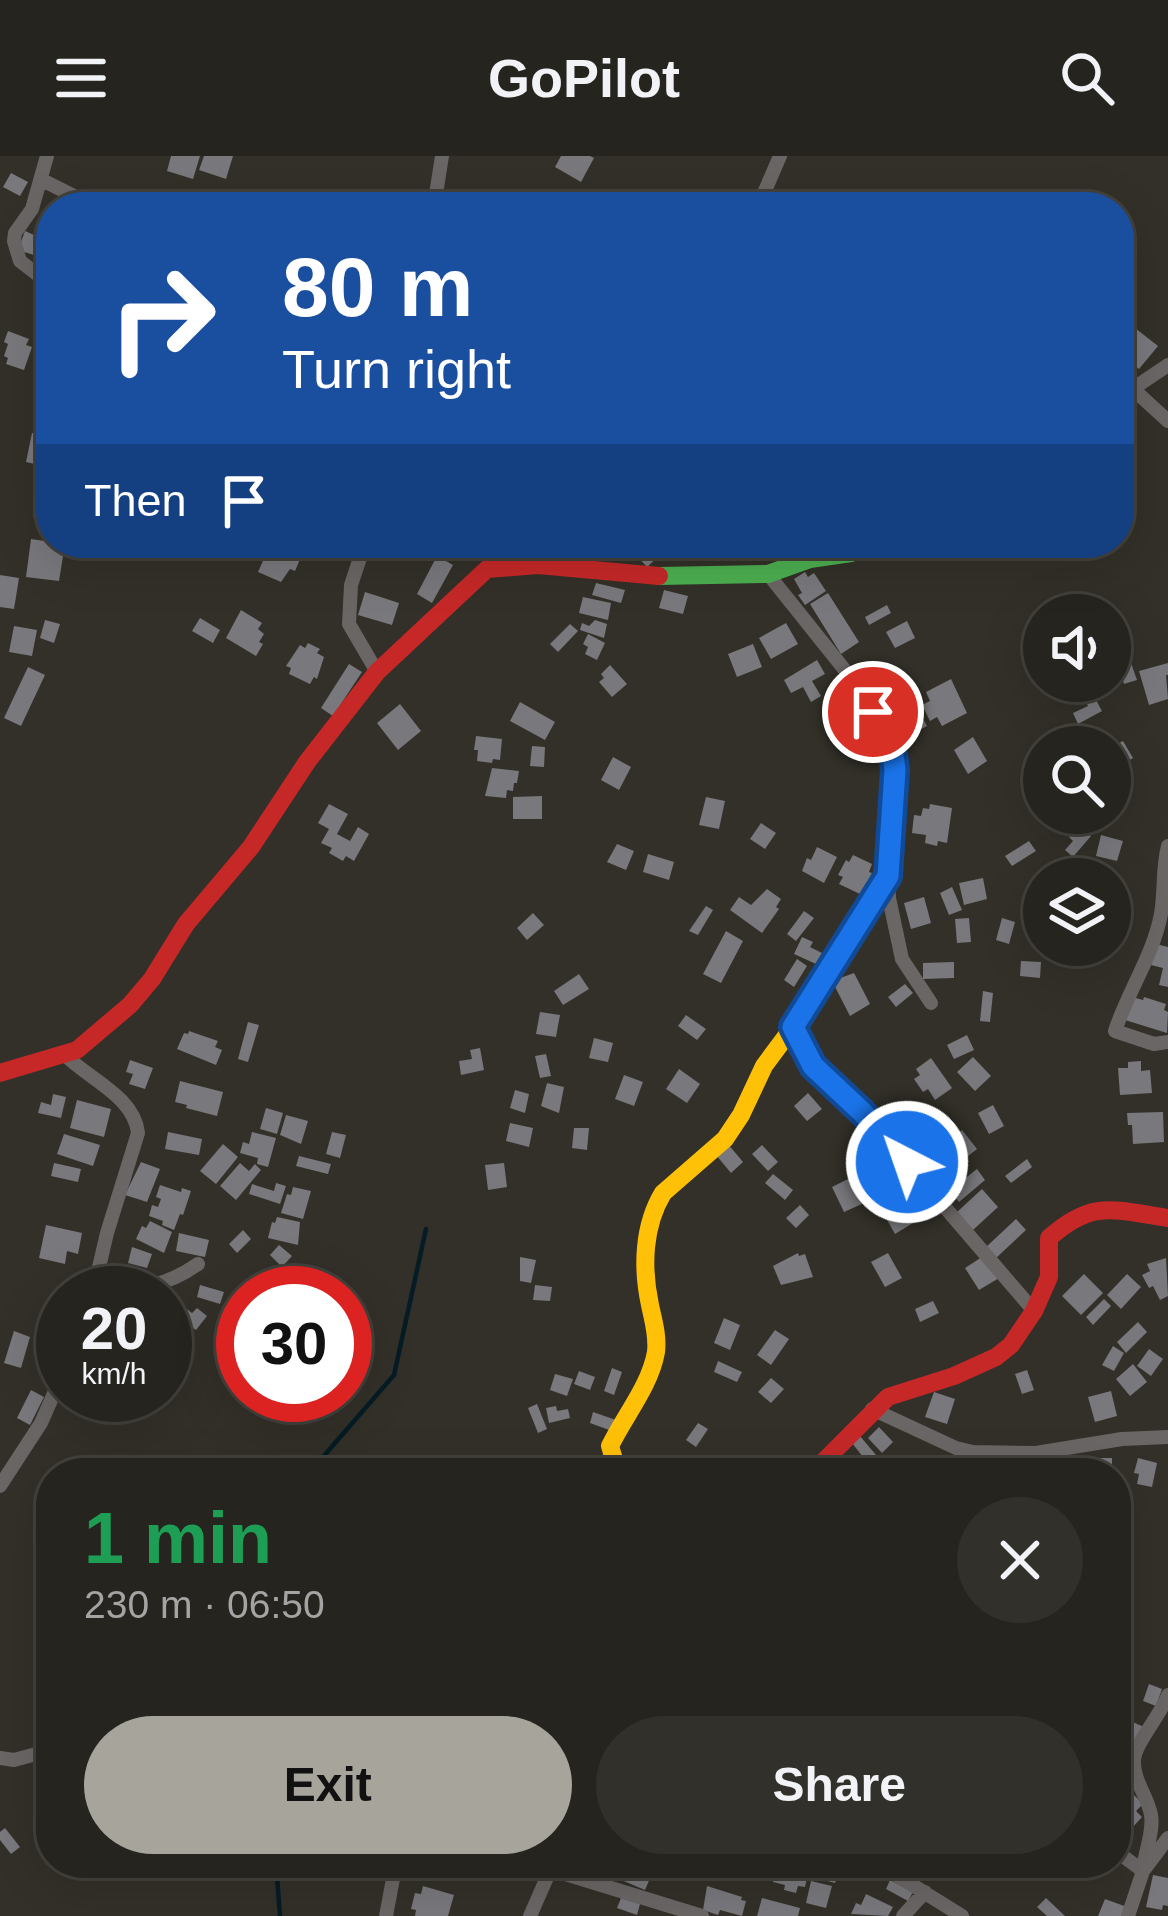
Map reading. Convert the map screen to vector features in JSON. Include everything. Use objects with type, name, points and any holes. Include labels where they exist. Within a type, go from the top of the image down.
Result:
[{"type":"street","points":[[38,192],[47,156]]},
{"type":"street","points":[[436,192],[442,156]]},
{"type":"street","points":[[764,192],[780,156]]},
{"type":"street","points":[[42,180],[66,192]]},
{"type":"street","points":[[36,197],[14,241],[20,260],[36,273]]},
{"type":"street","points":[[1134,388],[1168,365]]},
{"type":"street","points":[[1134,399],[1168,422]]},
{"type":"street","points":[[360,558],[352,585],[349,624],[377,672]]},
{"type":"street","points":[[0,1073],[77,1050],[142,991],[186,924],[251,847],[377,672],[487,569],[492,558]]},
{"type":"street","points":[[487,569],[538,565],[675,577],[768,574],[817,558]]},
{"type":"street","points":[[768,574],[856,684],[892,746],[896,789],[888,876],[891,911],[902,959],[931,1003]]},
{"type":"street","points":[[1168,846],[1161,912],[1151,948],[1114,1031],[1154,1044],[1168,1042]]},
{"type":"street","points":[[612,1458],[610,1446],[647,1380],[657,1343],[646,1276],[656,1202],[725,1139],[764,1066],[888,876]]},
{"type":"street","points":[[793,1027],[813,1066],[889,1141],[1034,1311]]},
{"type":"street","points":[[64,1054],[126,1104],[137,1119],[138,1133],[99,1266]]},
{"type":"street","points":[[826,1458],[888,1397],[954,1376],[1011,1345],[1034,1311],[1049,1276],[1049,1238],[1068,1219],[1099,1208],[1168,1218]]},
{"type":"street","points":[[192,1268],[198,1264]]},
{"type":"street","points":[[872,1409],[973,1452],[1036,1454],[1136,1437],[1168,1437]]},
{"type":"street","points":[[0,1486],[41,1422]]},
{"type":"street","points":[[1128,1916],[1152,1825],[1133,1759],[1168,1695]]},
{"type":"street","points":[[0,1758],[36,1754]]},
{"type":"street","points":[[1143,1871],[1168,1838]]},
{"type":"street","points":[[1131,1862],[1143,1871]]},
{"type":"street","points":[[386,1916],[393,1878]]},
{"type":"street","points":[[530,1916],[546,1878]]},
{"type":"street","points":[[587,1878],[702,1916]]},
{"type":"street","points":[[902,1878],[962,1916]]},
{"type":"street","points":[[903,1916],[925,1892]]},
{"type":"building","points":[[171,156],[200,156],[193,179],[167,171]]},
{"type":"building","points":[[204,156],[233,156],[226,179],[199,170]]},
{"type":"building","points":[[561,156],[594,158],[581,182],[555,167]]},
{"type":"building","points":[[11,173],[28,182],[20,196],[3,187]]},
{"type":"building","points":[[25,231],[36,236],[36,256],[18,250]]},
{"type":"building","points":[[1134,329],[1158,346],[1139,369],[1134,365]]},
{"type":"building","points":[[8,331],[29,339],[26,345],[32,347],[24,370],[6,364]]},
{"type":"building","points":[[32,433],[36,434],[36,464],[26,462]]},
{"type":"building","points":[[31,539],[36,540],[36,558],[63,558],[59,581],[26,577]]},
{"type":"building","points":[[264,558],[301,558],[295,571],[290,569],[281,582],[258,572]]},
{"type":"building","points":[[436,558],[453,565],[432,603],[417,594]]},
{"type":"building","points":[[805,572],[808,577],[814,573],[826,591],[805,605],[794,579]]},
{"type":"building","points":[[0,575],[19,578],[14,609],[0,607]]},
{"type":"building","points":[[596,583],[625,590],[621,603],[592,595]]},
{"type":"building","points":[[664,590],[688,596],[683,614],[659,608]]},
{"type":"building","points":[[365,592],[399,603],[392,625],[358,615]]},
{"type":"building","points":[[828,593],[859,642],[841,654],[810,604]]},
{"type":"building","points":[[583,597],[611,603],[608,620],[579,613]]},
{"type":"building","points":[[887,605],[891,613],[869,625],[865,617]]},
{"type":"building","points":[[241,610],[262,623],[258,629],[264,634],[259,642],[263,644],[256,656],[226,638]]},
{"type":"building","points":[[200,618],[220,630],[213,643],[192,631]]},
{"type":"building","points":[[45,620],[60,624],[54,643],[40,638]]},
{"type":"building","points":[[595,620],[607,624],[604,638],[580,630],[582,623],[589,626]]},
{"type":"building","points":[[907,621],[915,638],[895,648],[886,632]]},
{"type":"building","points":[[786,623],[798,644],[771,659],[759,638]]},
{"type":"building","points":[[570,624],[578,631],[558,652],[550,644]]},
{"type":"building","points":[[14,626],[37,630],[32,656],[9,652]]},
{"type":"building","points":[[588,634],[605,643],[597,660],[585,654]]},
{"type":"building","points":[[308,643],[324,657],[317,679],[310,684],[289,674],[291,668],[286,666],[300,645],[305,648]]},
{"type":"building","points":[[753,644],[762,667],[737,677],[728,654]]},
{"type":"building","points":[[817,660],[825,674],[812,681],[821,696],[811,702],[803,687],[791,693],[784,680]]},
{"type":"building","points":[[1168,663],[1168,699],[1149,705],[1139,671]]},
{"type":"building","points":[[349,664],[362,672],[333,716],[321,708]]},
{"type":"building","points":[[610,665],[627,684],[612,697],[599,682]]},
{"type":"building","points":[[28,667],[45,675],[21,726],[4,718]]},
{"type":"building","points":[[951,679],[967,713],[942,726],[937,717],[930,721],[922,705],[930,701],[926,692]]},
{"type":"building","points":[[520,702],[555,722],[545,740],[510,721]]},
{"type":"building","points":[[1086,702],[1097,702],[1102,711],[1078,724],[1073,713],[1088,706]]},
{"type":"building","points":[[400,704],[421,731],[398,750],[377,723]]},
{"type":"building","points":[[919,711],[927,726],[908,736],[900,721]]},
{"type":"building","points":[[476,736],[502,739],[500,760],[477,761]]},
{"type":"building","points":[[973,737],[987,761],[968,774],[954,750]]},
{"type":"building","points":[[532,746],[545,747],[544,767],[530,766]]},
{"type":"building","points":[[613,757],[631,767],[619,790],[601,780]]},
{"type":"building","points":[[492,768],[519,771],[506,798],[485,796]]},
{"type":"building","points":[[542,796],[542,819],[513,819],[513,797]]},
{"type":"building","points":[[706,797],[725,801],[719,829],[699,825]]},
{"type":"building","points":[[329,804],[348,814],[337,834],[350,841],[358,827],[369,834],[354,861],[346,856],[343,861],[321,843],[329,829],[318,823]]},
{"type":"building","points":[[930,804],[952,808],[947,843],[938,841],[937,846],[925,843],[926,835],[912,833],[914,815],[921,816]]},
{"type":"building","points":[[761,823],[776,833],[765,849],[750,839]]},
{"type":"building","points":[[1101,835],[1123,841],[1118,858],[1096,856]]},
{"type":"building","points":[[1091,836],[1073,857],[1065,850],[1073,841],[1069,837]]},
{"type":"building","points":[[1029,841],[1036,851],[1012,866],[1005,856]]},
{"type":"building","points":[[617,844],[634,851],[626,870],[607,862]]},
{"type":"building","points":[[817,847],[837,857],[824,883],[802,871]]},
{"type":"building","points":[[648,854],[674,862],[669,880],[643,872]]},
{"type":"building","points":[[853,855],[872,864],[864,889],[871,893],[866,901],[839,884],[843,877],[838,875]]},
{"type":"building","points":[[983,878],[987,899],[964,905],[959,883]]},
{"type":"building","points":[[952,887],[962,910],[949,915],[940,893]]},
{"type":"building","points":[[767,889],[781,899],[762,933],[730,910],[739,897],[751,905]]},
{"type":"building","points":[[924,897],[931,923],[911,929],[904,903]]},
{"type":"building","points":[[706,906],[713,910],[698,935],[689,931]]},
{"type":"building","points":[[804,911],[814,918],[796,941],[787,934]]},
{"type":"building","points":[[533,913],[544,925],[527,940],[517,928]]},
{"type":"building","points":[[969,918],[971,942],[957,943],[955,919]]},
{"type":"building","points":[[1002,918],[1015,922],[1009,944],[996,940]]},
{"type":"building","points":[[726,931],[743,941],[721,983],[703,974]]},
{"type":"building","points":[[802,937],[822,953],[816,964],[794,954]]},
{"type":"building","points":[[1156,944],[1168,947],[1168,987],[1159,985],[1163,968],[1151,965]]},
{"type":"building","points":[[797,959],[807,966],[794,987],[784,980]]},
{"type":"building","points":[[1021,961],[1023,966],[1041,966],[1040,978],[1020,976]]},
{"type":"building","points":[[954,962],[954,978],[923,979],[923,963]]},
{"type":"building","points":[[854,973],[870,1004],[850,1016],[832,981]]},
{"type":"building","points":[[579,974],[589,989],[563,1005],[554,991]]},
{"type":"building","points":[[905,984],[913,993],[896,1007],[888,997]]},
{"type":"building","points":[[983,991],[993,993],[990,1022],[980,1021]]},
{"type":"building","points":[[1132,997],[1166,1004],[1167,1033],[1125,1020]]},
{"type":"building","points":[[540,1012],[560,1015],[556,1037],[536,1034]]},
{"type":"building","points":[[686,1015],[706,1029],[697,1040],[678,1026]]},
{"type":"building","points":[[248,1022],[259,1025],[248,1062],[238,1059]]},
{"type":"building","points":[[189,1031],[218,1041],[215,1047],[222,1050],[216,1065],[177,1049]]},
{"type":"building","points":[[967,1035],[974,1050],[954,1059],[947,1045]]},
{"type":"building","points":[[594,1038],[613,1043],[608,1062],[589,1058]]},
{"type":"building","points":[[480,1048],[484,1070],[461,1075],[459,1061],[472,1059],[470,1050]]},
{"type":"building","points":[[546,1054],[551,1076],[540,1078],[535,1056]]},
{"type":"building","points":[[973,1057],[991,1076],[975,1091],[957,1072]]},
{"type":"building","points":[[931,1058],[952,1088],[935,1100],[914,1079],[920,1075],[916,1069]]},
{"type":"building","points":[[130,1060],[153,1068],[145,1089],[129,1084]]},
{"type":"building","points":[[1141,1061],[1141,1071],[1150,1070],[1152,1093],[1120,1095],[1118,1068]]},
{"type":"building","points":[[679,1069],[700,1084],[687,1103],[666,1089]]},
{"type":"building","points":[[624,1075],[643,1082],[634,1106],[615,1099]]},
{"type":"building","points":[[180,1081],[223,1092],[217,1116],[175,1102]]},
{"type":"building","points":[[547,1083],[564,1087],[559,1113],[541,1106]]},
{"type":"building","points":[[515,1090],[529,1094],[525,1113],[510,1108]]},
{"type":"building","points":[[808,1093],[822,1109],[807,1121],[794,1106]]},
{"type":"building","points":[[53,1094],[66,1097],[61,1118],[38,1113],[41,1102],[51,1105]]},
{"type":"building","points":[[77,1100],[111,1109],[104,1137],[70,1128]]},
{"type":"building","points":[[993,1105],[1004,1126],[989,1134],[978,1113]]},
{"type":"building","points":[[266,1108],[283,1113],[277,1134],[260,1129]]},
{"type":"building","points":[[1163,1112],[1164,1142],[1133,1144],[1127,1113]]},
{"type":"building","points":[[286,1115],[308,1121],[301,1144],[280,1135]]},
{"type":"building","points":[[919,1117],[933,1135],[913,1152],[899,1134]]},
{"type":"building","points":[[510,1123],[533,1128],[529,1147],[506,1141]]},
{"type":"building","points":[[574,1128],[589,1128],[587,1150],[572,1148]]},
{"type":"building","points":[[962,1130],[977,1149],[957,1165],[942,1146]]},
{"type":"building","points":[[168,1132],[202,1139],[199,1155],[165,1149]]},
{"type":"building","points":[[252,1132],[276,1138],[268,1167],[240,1153]]},
{"type":"building","points":[[332,1132],[346,1135],[340,1158],[326,1154]]},
{"type":"building","points":[[64,1134],[100,1145],[93,1166],[57,1154]]},
{"type":"building","points":[[878,1137],[894,1158],[873,1175],[856,1155]]},
{"type":"building","points":[[223,1144],[238,1157],[216,1184],[200,1171]]},
{"type":"building","points":[[728,1144],[743,1162],[731,1173],[716,1155]]},
{"type":"building","points":[[762,1145],[778,1162],[768,1171],[752,1154]]},
{"type":"building","points":[[299,1156],[331,1164],[328,1174],[296,1166]]},
{"type":"building","points":[[1027,1159],[1032,1167],[1011,1183],[1005,1176]]},
{"type":"building","points":[[141,1162],[160,1169],[147,1202],[125,1195]]},
{"type":"building","points":[[54,1163],[81,1169],[78,1182],[51,1176]]},
{"type":"building","points":[[240,1163],[249,1171],[255,1164],[261,1170],[236,1200],[220,1186]]},
{"type":"building","points":[[504,1163],[507,1187],[488,1190],[485,1165]]},
{"type":"building","points":[[977,1169],[985,1180],[959,1202],[950,1190]]},
{"type":"building","points":[[773,1174],[793,1190],[785,1200],[765,1183]]},
{"type":"building","points":[[852,1177],[864,1203],[844,1212],[832,1187]]},
{"type":"building","points":[[276,1183],[286,1186],[280,1204],[249,1194],[252,1184],[274,1191]]},
{"type":"building","points":[[160,1185],[191,1191],[174,1230],[149,1216],[152,1205],[158,1207],[161,1199],[156,1197]]},
{"type":"building","points":[[293,1187],[311,1191],[303,1219],[281,1213]]},
{"type":"building","points":[[982,1189],[998,1207],[973,1230],[957,1212]]},
{"type":"building","points":[[910,1195],[923,1217],[895,1234],[882,1211]]},
{"type":"building","points":[[800,1205],[809,1215],[796,1228],[786,1218]]},
{"type":"building","points":[[277,1217],[300,1222],[298,1245],[268,1238]]},
{"type":"building","points":[[1016,1219],[1026,1230],[995,1259],[985,1248]]},
{"type":"building","points":[[150,1221],[172,1232],[164,1253],[136,1239]]},
{"type":"building","points":[[46,1225],[82,1233],[78,1254],[67,1251],[65,1264],[39,1258]]},
{"type":"building","points":[[243,1230],[251,1239],[237,1253],[229,1244]]},
{"type":"building","points":[[179,1233],[209,1240],[205,1257],[176,1251]]},
{"type":"building","points":[[279,1245],[292,1256],[281,1266],[270,1255]]},
{"type":"building","points":[[132,1247],[152,1254],[148,1266],[128,1263]]},
{"type":"building","points":[[888,1253],[902,1278],[885,1287],[871,1262]]},
{"type":"building","points":[[805,1254],[813,1277],[781,1285],[773,1266]]},
{"type":"building","points":[[985,1255],[999,1278],[979,1290],[965,1268]]},
{"type":"building","points":[[520,1257],[536,1260],[531,1283],[520,1281]]},
{"type":"building","points":[[1166,1258],[1168,1296],[1160,1300],[1142,1275],[1150,1271],[1147,1264]]},
{"type":"building","points":[[1084,1274],[1103,1293],[1081,1315],[1062,1296]]},
{"type":"building","points":[[1127,1274],[1141,1287],[1121,1309],[1107,1295]]},
{"type":"building","points":[[200,1285],[216,1290],[216,1303],[197,1297]]},
{"type":"building","points":[[535,1285],[552,1287],[550,1301],[533,1300]]},
{"type":"building","points":[[1104,1299],[1111,1306],[1093,1325],[1086,1317]]},
{"type":"building","points":[[933,1301],[939,1313],[920,1322],[915,1309]]},
{"type":"building","points":[[197,1308],[207,1316],[196,1330],[192,1313]]},
{"type":"building","points":[[724,1318],[740,1325],[730,1350],[714,1343]]},
{"type":"building","points":[[1138,1322],[1147,1332],[1126,1353],[1117,1342]]},
{"type":"building","points":[[775,1330],[789,1339],[771,1365],[757,1355]]},
{"type":"building","points":[[14,1331],[30,1337],[21,1368],[4,1363]]},
{"type":"building","points":[[1113,1346],[1124,1353],[1114,1371],[1102,1365]]},
{"type":"building","points":[[1149,1349],[1163,1359],[1151,1376],[1137,1366]]},
{"type":"building","points":[[718,1361],[742,1372],[737,1382],[714,1372]]},
{"type":"building","points":[[1133,1364],[1147,1382],[1130,1396],[1116,1379]]},
{"type":"building","points":[[612,1368],[622,1372],[614,1395],[604,1391]]},
{"type":"building","points":[[1027,1370],[1034,1390],[1022,1394],[1015,1374]]},
{"type":"building","points":[[579,1371],[595,1377],[590,1390],[574,1384]]},
{"type":"building","points":[[555,1374],[573,1379],[567,1396],[550,1390]]},
{"type":"building","points":[[771,1378],[784,1389],[771,1403],[758,1392]]},
{"type":"building","points":[[31,1390],[36,1393],[36,1413],[30,1425],[17,1418]]},
{"type":"building","points":[[1111,1391],[1117,1416],[1095,1422],[1088,1397]]},
{"type":"building","points":[[934,1392],[955,1399],[947,1424],[925,1417]]},
{"type":"building","points":[[537,1404],[547,1429],[538,1433],[528,1408]]},
{"type":"building","points":[[556,1406],[557,1411],[568,1409],[570,1418],[549,1423],[546,1408]]},
{"type":"building","points":[[593,1412],[616,1420],[612,1431],[590,1423]]},
{"type":"building","points":[[698,1423],[708,1429],[696,1447],[686,1440]]},
{"type":"building","points":[[879,1427],[893,1442],[882,1453],[868,1438]]},
{"type":"building","points":[[860,1436],[876,1455],[864,1458],[852,1443]]},
{"type":"building","points":[[1138,1458],[1157,1463],[1152,1487],[1137,1484]]},
{"type":"building","points":[[1149,1684],[1162,1689],[1156,1706],[1143,1701]]},
{"type":"building","points":[[1131,1721],[1144,1727],[1138,1742],[1131,1739]]},
{"type":"building","points":[[1131,1792],[1143,1804],[1136,1811],[1142,1817],[1131,1829]]},
{"type":"building","points":[[5,1828],[20,1847],[11,1854],[0,1840]]},
{"type":"building","points":[[1153,1875],[1168,1878],[1168,1906],[1163,1905],[1162,1910],[1146,1907]]},
{"type":"building","points":[[619,1878],[650,1878],[645,1890]]},
{"type":"building","points":[[774,1878],[807,1878],[805,1887],[798,1886],[796,1893],[773,1882]]},
{"type":"building","points":[[890,1880],[913,1892],[908,1901],[886,1889]]},
{"type":"building","points":[[811,1881],[832,1886],[826,1908],[806,1903]]},
{"type":"building","points":[[423,1886],[454,1895],[448,1916],[415,1916],[416,1910],[411,1909],[415,1893],[421,1894]]},
{"type":"building","points":[[707,1886],[742,1897],[746,1901],[742,1916],[703,1910]]},
{"type":"building","points":[[866,1894],[893,1907],[888,1916],[851,1914]]},
{"type":"building","points":[[621,1898],[640,1904],[637,1915],[617,1908]]},
{"type":"building","points":[[762,1898],[800,1908],[798,1916],[757,1916]]},
{"type":"building","points":[[1046,1898],[1065,1916],[1047,1916],[1037,1907]]},
{"type":"building","points":[[1105,1899],[1127,1907],[1124,1916],[1098,1916]]},
{"type":"waterway","points":[[322,1458],[394,1375],[426,1229]]},
{"type":"waterway","points":[[277,1878],[280,1916]]},
{"type":"traffic: fast","points":[[659,576],[768,574],[817,558]]},
{"type":"traffic: slow","points":[[614,1458],[610,1446],[643,1389],[656,1352],[645,1262],[656,1206],[663,1193],[725,1139],[764,1066],[888,876]]},
{"type":"traffic: jam","points":[[0,1073],[77,1050],[130,1005],[377,672],[487,569],[538,565],[659,576]]},
{"type":"traffic: jam","points":[[827,1458],[888,1397],[954,1376],[1011,1345],[1049,1277],[1049,1238],[1065,1226],[1105,1210],[1168,1218]]},
{"type":"route","points":[[873,712],[892,746],[895,770],[888,876],[793,1027],[813,1066],[907,1162]]}]
